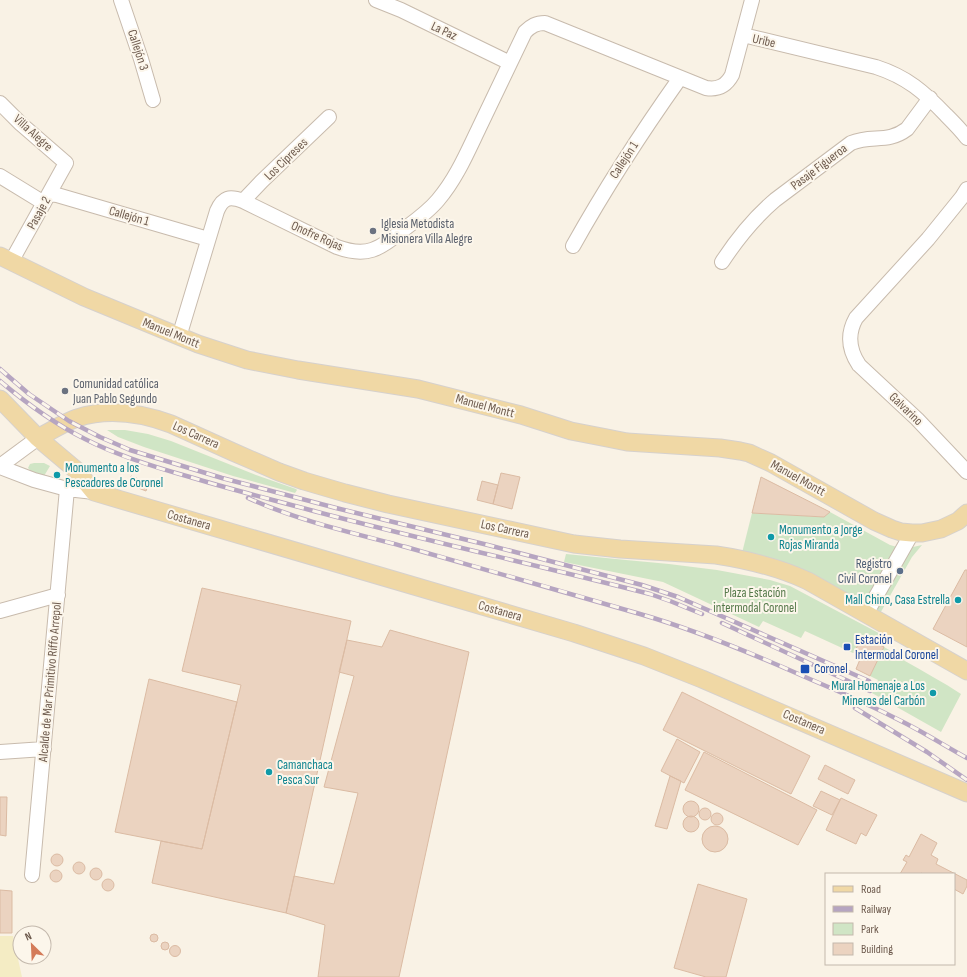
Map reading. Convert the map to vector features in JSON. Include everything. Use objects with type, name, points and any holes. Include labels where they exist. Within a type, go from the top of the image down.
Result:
[{"type":"main road","name":"Manuel Montt","points":[[6,259],[84,297],[179,337],[247,360],[298,370],[418,389],[521,415],[571,431],[627,442],[720,448],[740,451],[781,468],[892,530],[912,533],[928,532],[942,529],[966,516]]},
{"type":"main road","points":[[0,399],[38,438],[76,470],[94,492]]},
{"type":"main road","name":"Los Carrera","points":[[38,438],[61,425],[86,416],[103,413],[125,413],[171,424],[258,464],[304,481],[388,504],[569,543],[620,549],[716,555],[775,567],[808,581],[967,671]]},
{"type":"main road","name":"Costanera","points":[[94,492],[574,633],[644,656],[738,694],[967,793]]},
{"type":"street","name":"Callejón 3","points":[[121,0],[139,52],[153,100]]},
{"type":"street","name":"La Paz","points":[[376,0],[401,10],[510,63]]},
{"type":"street","points":[[743,36],[752,0]]},
{"type":"street","name":"Uribe","points":[[534,25],[539,23],[544,24],[711,89],[726,84],[732,75],[743,36],[876,67],[905,79],[918,88],[930,98],[967,138]]},
{"type":"street","name":"Onofre Rojas","points":[[179,337],[208,239],[217,211],[221,204],[228,198],[243,201],[345,250],[363,252],[383,245],[425,213],[447,188],[468,150],[525,32],[534,25]]},
{"type":"street","name":"Callejón 1","points":[[573,246],[598,201],[625,158],[680,78]]},
{"type":"street","name":"Pasaje Figueroa","points":[[722,262],[745,230],[763,210],[775,200],[851,143],[866,138],[891,137],[903,132],[907,129],[930,98]]},
{"type":"street","name":"Villa Alegre","points":[[0,103],[21,124],[66,163]]},
{"type":"street","name":"Los Cipreses","points":[[243,201],[329,117]]},
{"type":"street","name":"Pasaje 2","points":[[6,259],[47,198],[66,163]]},
{"type":"street","name":"Callejón 1","points":[[0,176],[47,198],[57,195],[208,239]]},
{"type":"street","name":"Galvarino","points":[[967,189],[928,239],[856,318],[851,329],[850,337],[850,344],[855,359],[859,365],[917,419],[967,472]]},
{"type":"street","points":[[0,467],[38,438]]},
{"type":"street","points":[[0,467],[34,480],[67,489],[94,492]]},
{"type":"street","name":"Alcalde de Mar Primitivo Riffo Arrepol","points":[[32,875],[67,489]]},
{"type":"street","points":[[866,614],[912,533]]},
{"type":"street","points":[[0,611],[58,595]]},
{"type":"street","points":[[0,752],[44,749]]},
{"type":"green space","points":[[107,430],[125,430],[148,434],[171,441],[297,490],[295,493],[233,476],[144,447],[118,437]]},
{"type":"green space","points":[[44,463],[50,466],[44,476],[31,471],[28,468],[30,464]]},
{"type":"green space","points":[[830,512],[890,545],[904,549],[922,545],[912,557],[878,617],[741,557],[752,513],[824,517]]},
{"type":"green space","name":"Plaza Estación intermodal Coronel","points":[[566,554],[717,570],[770,580],[790,586],[888,638],[884,647],[862,636],[853,653],[805,631],[801,638],[763,621],[759,627],[663,582],[564,562]]},
{"type":"green space","points":[[884,647],[961,694],[941,732],[872,693],[878,680],[870,676]]},
{"type":"sand","points":[[0,936],[12,936],[12,965],[19,965],[22,977],[0,977]]},
{"type":"building","points":[[501,473],[520,477],[512,509],[493,504]]},
{"type":"building","points":[[131,476],[149,483],[146,491],[128,484]]},
{"type":"building","points":[[761,477],[830,512],[824,517],[752,513]]},
{"type":"building","points":[[482,481],[498,485],[493,504],[477,500]]},
{"type":"building","name":"Mall Chino, Casa Estrella","points":[[965,570],[967,570],[967,647],[933,629]]},
{"type":"building","name":"Camanchaca Pesca Sur","points":[[202,588],[351,621],[286,913],[152,883],[161,841],[202,849],[241,685],[182,671]]},
{"type":"building","name":"Camanchaca Pesca Sur","points":[[390,630],[469,652],[399,977],[318,977],[325,925],[286,913],[294,876],[334,884],[358,793],[324,787],[354,676],[339,672],[347,640],[382,647]]},
{"type":"building","points":[[862,636],[884,647],[870,676],[856,669],[861,657],[854,653]]},
{"type":"building","points":[[149,679],[237,702],[202,849],[115,832]]},
{"type":"building","points":[[682,692],[810,756],[791,794],[663,730]]},
{"type":"building","points":[[677,739],[700,752],[684,783],[661,771]]},
{"type":"building","points":[[704,752],[817,810],[798,845],[685,790]]},
{"type":"building","points":[[825,765],[855,780],[848,794],[818,779]]},
{"type":"building","points":[[670,776],[681,781],[667,829],[655,826]]},
{"type":"building","points":[[821,791],[840,800],[832,815],[813,806]]},
{"type":"building","points":[[0,797],[7,797],[6,836],[0,835]]},
{"type":"building","points":[[841,798],[877,815],[866,836],[861,833],[856,844],[826,830]]},
{"type":"building","points":[[691,801],[698,806],[699,809],[694,816],[691,817],[684,812],[683,809],[688,802]]},
{"type":"building","points":[[705,808],[709,810],[711,814],[709,818],[705,820],[701,818],[699,814],[701,810]]},
{"type":"building","points":[[717,813],[721,815],[723,819],[721,823],[717,825],[713,823],[711,819],[713,815]]},
{"type":"building","points":[[691,816],[698,821],[699,824],[694,831],[691,832],[684,827],[683,824],[688,817]]},
{"type":"building","points":[[715,826],[724,830],[728,839],[724,848],[715,852],[706,848],[702,839],[706,830]]},
{"type":"building","points":[[921,834],[937,843],[931,855],[938,859],[936,864],[953,873],[901,873],[907,862],[903,860],[906,855],[909,857]]},
{"type":"building","points":[[55,854],[59,854],[63,860],[59,866],[55,866],[51,862],[51,858]]},
{"type":"building","points":[[77,862],[81,862],[85,868],[81,874],[77,874],[73,870],[73,866]]},
{"type":"building","points":[[94,868],[98,868],[102,874],[98,880],[94,880],[90,876],[90,872]]},
{"type":"building","points":[[54,870],[58,870],[62,876],[58,882],[54,882],[50,878],[50,874]]},
{"type":"building","points":[[955,874],[967,880],[967,886],[963,894],[955,890]]},
{"type":"building","points":[[106,879],[110,879],[114,885],[110,891],[106,891],[102,887],[102,883]]},
{"type":"building","points":[[698,884],[747,899],[726,977],[706,977],[674,968]]},
{"type":"building","points":[[0,890],[12,891],[12,933],[0,933]]},
{"type":"building","points":[[152,934],[156,934],[158,938],[156,942],[152,942],[150,940],[150,936]]},
{"type":"building","points":[[163,942],[167,942],[169,946],[167,950],[163,950],[161,948],[161,944]]},
{"type":"building","points":[[175,945],[179,947],[181,951],[179,955],[175,957],[171,955],[169,951],[171,947]]},
{"type":"railway","points":[[0,369],[29,394],[69,421],[130,450],[222,478],[642,585],[678,597],[869,681]]},
{"type":"railway","points":[[0,381],[41,413],[63,427],[110,451],[150,465],[235,490],[352,521],[650,594],[702,614]]},
{"type":"railway","points":[[248,498],[306,520],[582,597],[706,636],[770,662],[870,706],[911,726],[967,758]]},
{"type":"railway","points":[[722,623],[870,691]]},
{"type":"railway","points":[[855,708],[927,752],[967,780]]},
{"type":"place","name":"Iglesia Metodista Misionera Villa Alegre","points":[[373,231]]},
{"type":"place","name":"Comunidad católica Juan Pablo Segundo","points":[[65,391]]},
{"type":"place","name":"Monumento a los Pescadores de Coronel","points":[[57,475]]},
{"type":"place","name":"Monumento a Jorge Rojas Miranda","points":[[771,537]]},
{"type":"place","name":"Registro Civil Coronel","points":[[900,571]]},
{"type":"place","name":"Mall Chino, Casa Estrella","points":[[958,600]]},
{"type":"place","name":"Estación Intermodal Coronel","points":[[847,647]]},
{"type":"place","name":"Coronel","points":[[805,669]]},
{"type":"place","name":"Mural Homenaje a Los Mineros del Carbón","points":[[933,693]]},
{"type":"place","name":"Camanchaca Pesca Sur","points":[[269,772]]}]
